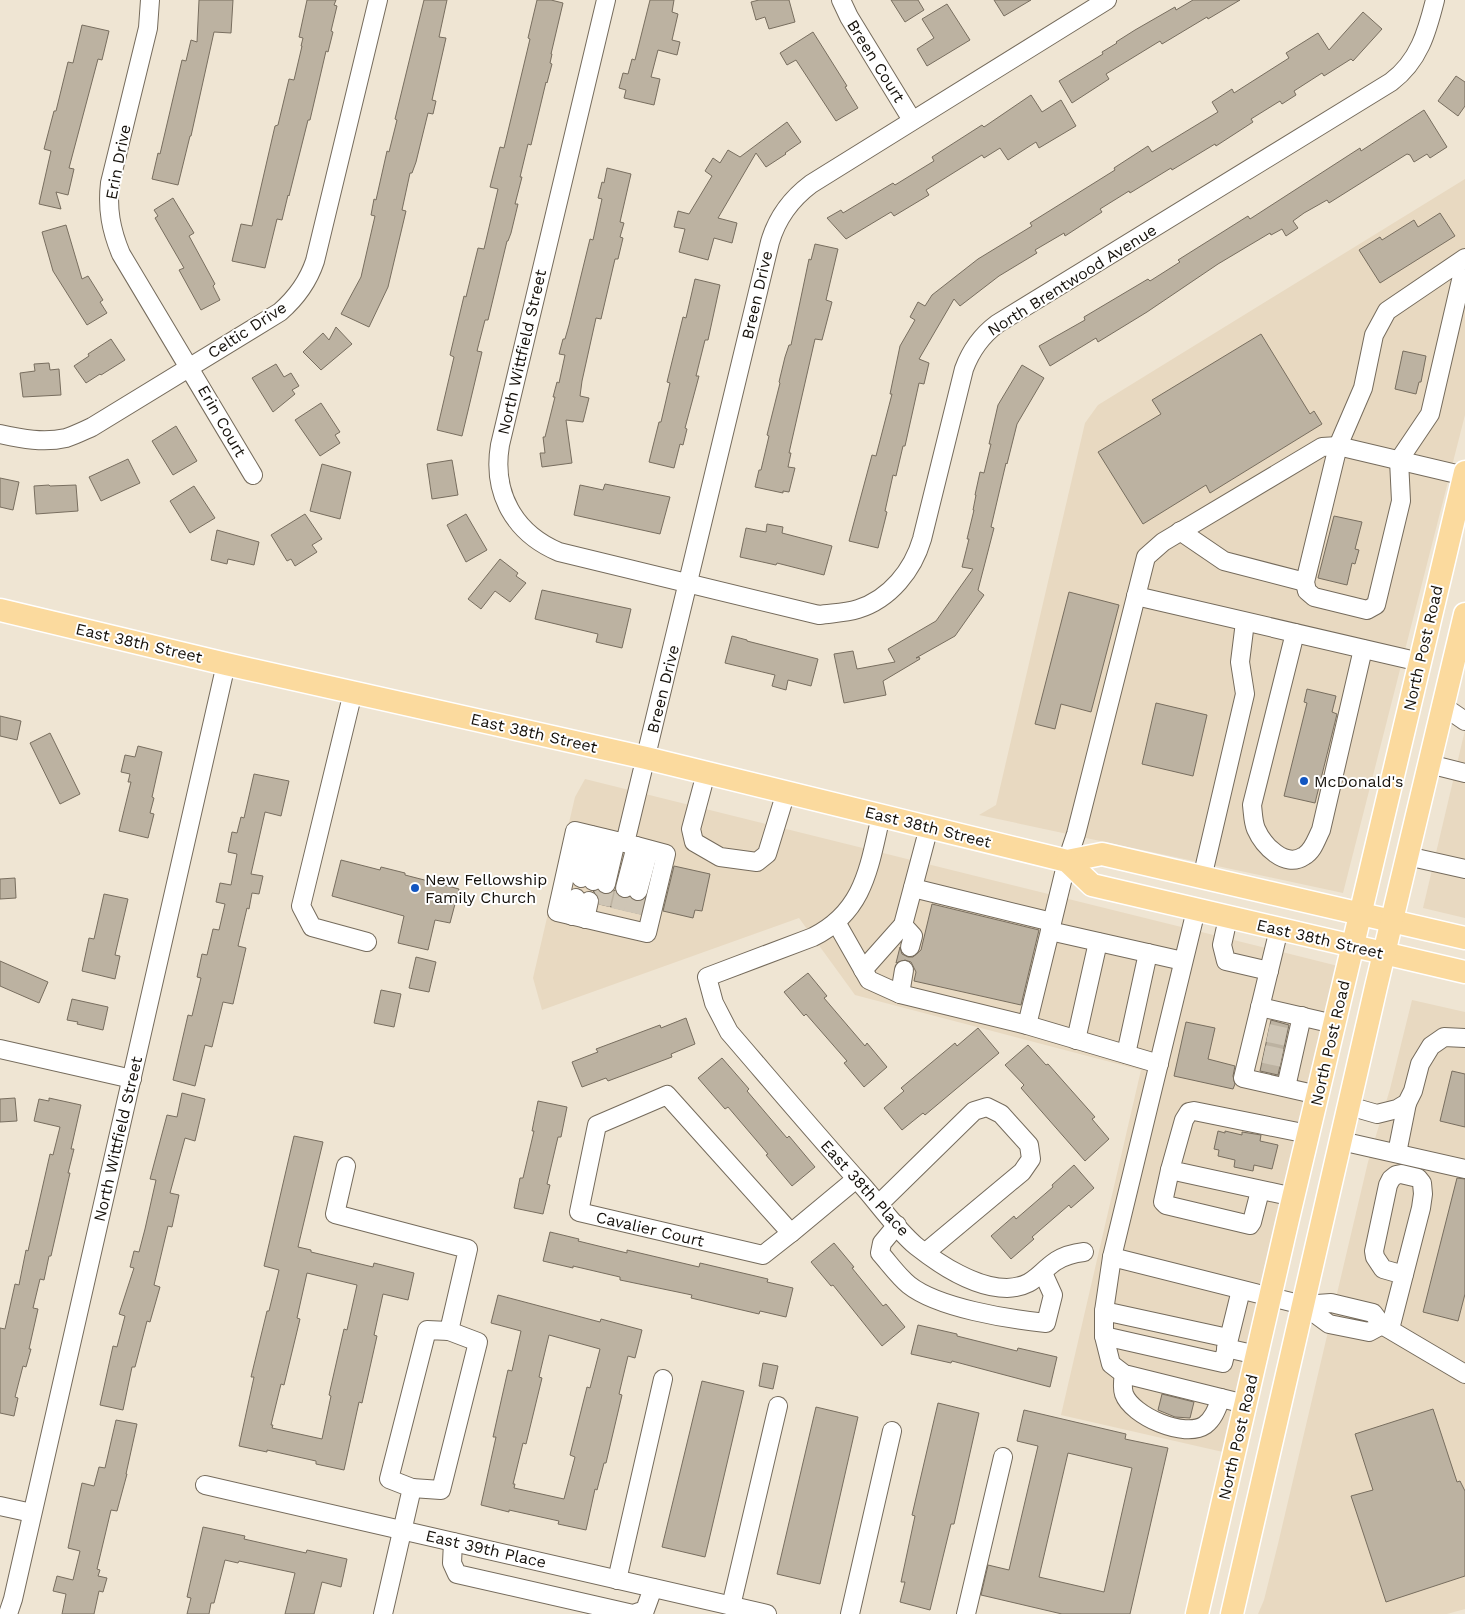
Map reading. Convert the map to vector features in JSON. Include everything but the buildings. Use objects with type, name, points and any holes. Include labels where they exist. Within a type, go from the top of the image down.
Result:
[{"type":"main road","name":"North Post Road","points":[[1198,1614],[1308,1134],[1465,474]]},
{"type":"main road","name":"East 38th Street","points":[[0,610],[226,664],[646,758],[1067,860],[1102,854],[1392,922],[1465,937]]},
{"type":"main road","name":"North Post Road","points":[[1232,1614],[1429,764],[1443,706],[1460,661],[1465,614]]},
{"type":"main road","name":"East 38th Street","points":[[1067,860],[1092,885],[1465,972]]},
{"type":"street","name":"Erin Drive","points":[[150,0],[148,28],[110,183],[109,216],[112,231],[121,254],[190,366]]},
{"type":"street","name":"Celtic Drive","points":[[0,434],[22,439],[44,440],[72,436],[92,427],[280,312],[297,296],[306,283],[315,261],[378,0]]},
{"type":"street","name":"North Wittfield Street","points":[[606,0],[500,445],[498,461],[499,478],[503,494],[514,517],[530,535],[544,545],[567,554],[689,583]]},
{"type":"street","name":"Breen Court","points":[[842,0],[849,17],[912,120]]},
{"type":"street","name":"North Brentwood Avenue","points":[[689,583],[819,614],[860,609],[875,602],[888,592],[906,574],[918,552],[962,376],[970,354],[980,340],[997,324],[1391,82],[1410,65],[1419,51],[1428,29],[1435,0]]},
{"type":"street","name":"Breen Drive","points":[[620,842],[646,758],[770,242],[775,228],[790,203],[805,188],[1099,2]]},
{"type":"street","points":[[1465,258],[1387,311],[1374,335],[1362,388],[1338,446],[1305,582],[1307,590],[1314,597],[1367,610],[1376,605],[1401,501],[1399,460],[1430,414],[1465,263]]},
{"type":"street","name":"Erin Court","points":[[190,366],[254,475]]},
{"type":"street","points":[[1027,1025],[1067,860],[1076,834],[1146,557],[1163,542],[1180,531],[1322,447],[1338,446],[1465,474]]},
{"type":"street","points":[[1180,531],[1224,560],[1305,582]]},
{"type":"street","points":[[1136,596],[1420,662]]},
{"type":"street","points":[[1202,878],[1245,694],[1240,662],[1245,622]]},
{"type":"street","points":[[1295,633],[1252,805],[1256,828],[1272,852],[1284,859],[1296,860],[1304,856],[1313,846],[1321,830],[1363,649]]},
{"type":"street","name":"North Wittfield Street","points":[[8,1614],[226,664]]},
{"type":"street","points":[[354,692],[301,906],[312,927],[367,942]]},
{"type":"street","points":[[1443,706],[1465,721]]},
{"type":"street","points":[[1429,764],[1465,773]]},
{"type":"street","points":[[706,773],[691,829],[694,842],[720,857],[757,862],[767,854],[786,792]]},
{"type":"street","points":[[881,816],[863,885],[851,906],[836,922],[869,980],[900,994],[1027,1025],[1159,1064]]},
{"type":"street","points":[[863,970],[903,925],[929,827]]},
{"type":"street","points":[[575,831],[620,842],[666,854],[647,933],[625,919],[587,910],[557,912],[575,831]]},
{"type":"street","points":[[620,842],[593,881],[620,842]]},
{"type":"street","points":[[620,842],[632,890]]},
{"type":"street","points":[[1407,856],[1465,869]]},
{"type":"street","points":[[912,888],[1098,942],[1184,961]]},
{"type":"street","points":[[1196,910],[1112,1257],[1104,1311],[1104,1336],[1111,1364],[1124,1374],[1246,1404]]},
{"type":"street","points":[[1228,918],[1222,945],[1226,961],[1269,971]]},
{"type":"street","name":"East 38th Place","points":[[836,922],[820,934],[805,941],[708,977],[714,1003],[730,1032],[840,1162],[911,1241],[952,1270],[990,1286],[1007,1288],[1033,1281],[1058,1260],[1077,1252],[1084,1252]]},
{"type":"street","points":[[903,925],[913,936],[910,947]]},
{"type":"street","points":[[1279,929],[1260,1007],[1262,1031],[1257,1052],[1244,1078],[1318,1095]]},
{"type":"street","points":[[1076,1040],[1098,942]]},
{"type":"street","points":[[1126,1054],[1148,953]]},
{"type":"street","points":[[900,994],[904,970]]},
{"type":"street","points":[[1260,1007],[1334,1024]]},
{"type":"street","points":[[1286,1088],[1287,1059],[1292,1038],[1302,1016]]},
{"type":"street","points":[[1396,1153],[1407,1103],[1413,1091],[1420,1064],[1430,1046],[1444,1037],[1465,1038]]},
{"type":"street","points":[[0,1049],[132,1080]]},
{"type":"street","name":"Cavalier Court","points":[[791,1232],[667,1095],[597,1125],[579,1212],[764,1255],[856,1178]]},
{"type":"street","points":[[1349,1106],[1377,1114],[1397,1109],[1407,1103]]},
{"type":"street","points":[[879,1204],[974,1111],[987,1107],[1001,1114],[1029,1145],[1031,1159],[1022,1172],[926,1252]]},
{"type":"street","points":[[1260,1191],[1250,1225],[1166,1205],[1163,1202],[1184,1120],[1189,1112],[1194,1111],[1308,1134]]},
{"type":"street","points":[[1341,1141],[1465,1169]]},
{"type":"street","points":[[346,1166],[335,1214],[468,1249],[449,1331]]},
{"type":"street","points":[[1170,1170],[1294,1197]]},
{"type":"street","points":[[1386,1327],[1404,1275],[1421,1208],[1422,1183],[1418,1178],[1401,1174],[1391,1178],[1388,1185],[1374,1251],[1377,1263],[1384,1269],[1404,1275]]},
{"type":"street","points":[[897,1225],[882,1242],[880,1253],[908,1284],[936,1301],[1015,1319],[1046,1323],[1053,1295],[1042,1274]]},
{"type":"street","points":[[1112,1257],[1303,1305],[1329,1324],[1368,1332],[1386,1327],[1464,1372]]},
{"type":"street","points":[[1226,1350],[1241,1290]]},
{"type":"street","points":[[1104,1311],[1226,1350]]},
{"type":"street","points":[[426,1330],[449,1331],[478,1342],[470,1376],[441,1490],[412,1488],[389,1479],[426,1330]]},
{"type":"street","points":[[1104,1336],[1257,1355]]},
{"type":"street","points":[[1124,1374],[1124,1394],[1133,1406],[1144,1415],[1160,1423],[1178,1428],[1193,1430],[1206,1424],[1215,1413],[1221,1398]]},
{"type":"street","points":[[617,1580],[663,1379]]},
{"type":"street","points":[[719,1607],[778,1406]]},
{"type":"street","points":[[850,1614],[892,1432]]},
{"type":"street","points":[[966,1614],[1004,1457]]},
{"type":"street","name":"East 39th Place","points":[[205,1485],[653,1588],[719,1607],[767,1614]]},
{"type":"street","points":[[383,1614],[412,1488]]},
{"type":"street","points":[[0,1506],[32,1513]]},
{"type":"street","points":[[454,1542],[452,1564],[457,1574],[633,1614],[645,1610],[653,1588]]},
{"type":"shaded area","points":[[1465,179],[1465,415],[1343,893],[979,815],[996,805],[1085,423],[1098,405]]},
{"type":"shaded area","points":[[1465,730],[1465,918],[1423,908]]},
{"type":"shaded area","points":[[585,779],[1338,966],[1223,1452],[1061,1415],[1141,1070],[855,995],[799,918],[542,1010],[533,978],[575,797]]},
{"type":"shaded area","points":[[1412,1000],[1465,1012],[1465,1609],[1447,1614],[1258,1614],[1264,1600],[1278,1544],[1368,1162],[1390,1089]]},
{"type":"tunnel","points":[[601,905],[606,884]]},
{"type":"tunnel","points":[[620,910],[625,888]]},
{"type":"tunnel","points":[[633,913],[638,891]]},
{"type":"tunnel","points":[[1268,1033],[1287,1037]]},
{"type":"tunnel","points":[[1264,1054],[1283,1058]]},
{"type":"place","name":"McDonald's","points":[[1304,781]]},
{"type":"place","name":"New Fellowship Family Church","points":[[415,888]]}]
